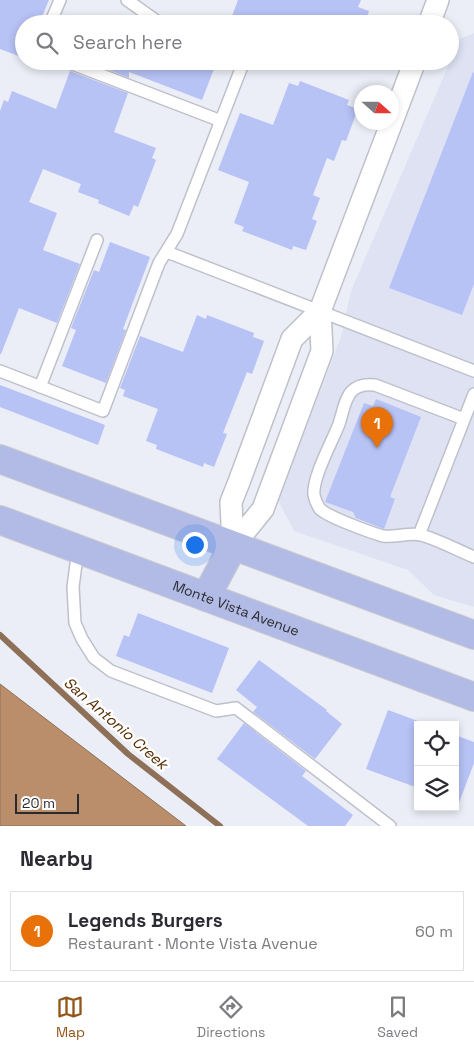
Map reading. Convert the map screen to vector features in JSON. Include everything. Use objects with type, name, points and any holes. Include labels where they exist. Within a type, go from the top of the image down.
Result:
[{"type":"main road","points":[[0,459],[474,635]]},
{"type":"main road","name":"Monte Vista Avenue","points":[[0,520],[474,697]]},
{"type":"main road","points":[[206,597],[233,546]]},
{"type":"street","points":[[433,15],[438,0]]},
{"type":"street","points":[[233,546],[263,509],[322,352],[320,311],[412,70]]},
{"type":"street","points":[[233,546],[231,502],[292,339],[320,311]]},
{"type":"lane","points":[[54,15],[60,0]]},
{"type":"lane","points":[[126,0],[148,15]]},
{"type":"lane","points":[[88,70],[221,121]]},
{"type":"lane","points":[[0,371],[103,411],[159,263],[177,234],[241,70]]},
{"type":"lane","points":[[40,387],[97,240]]},
{"type":"lane","points":[[167,252],[474,371]]},
{"type":"lane","points":[[464,419],[375,385],[367,384],[358,387],[348,395],[314,488],[316,502],[320,509],[328,514],[383,536],[419,535],[474,556]]},
{"type":"lane","points":[[419,535],[474,394]]},
{"type":"lane","points":[[78,549],[73,586],[75,623],[94,658],[111,671],[216,711],[236,708],[390,826]]},
{"type":"shaded area","points":[[474,33],[474,607],[434,595],[408,570],[294,531],[278,500],[341,337],[351,291],[447,70],[459,70],[460,39]]},
{"type":"shaded area","points":[[0,684],[186,826],[0,826]]},
{"type":"building","points":[[0,0],[49,0],[43,15],[15,15],[15,55],[0,49]]},
{"type":"building","points":[[238,0],[361,0],[358,7],[369,11],[368,15],[232,15]]},
{"type":"building","points":[[109,70],[214,70],[202,100],[129,72],[129,78]]},
{"type":"building","points":[[70,71],[128,93],[114,132],[156,148],[152,158],[156,160],[138,207],[134,205],[129,216],[98,203],[99,200],[78,192],[81,184],[43,169],[29,202],[57,213],[43,250],[80,264],[57,323],[19,308],[0,354],[0,111],[4,100],[8,102],[12,91],[56,109]]},
{"type":"building","points":[[473,72],[474,284],[462,315],[389,288]]},
{"type":"building","points":[[300,81],[349,100],[347,105],[354,108],[354,120],[346,141],[342,140],[334,161],[327,158],[313,195],[320,198],[312,219],[317,221],[306,250],[293,246],[292,250],[242,231],[244,227],[234,223],[249,182],[218,170],[240,113],[273,125],[289,83],[298,86]]},
{"type":"building","points":[[110,242],[150,257],[123,329],[126,330],[106,383],[62,366],[76,330],[71,328],[94,270],[99,272]]},
{"type":"building","points":[[197,315],[206,319],[207,315],[254,333],[253,337],[264,341],[252,374],[247,372],[223,433],[227,434],[214,467],[204,463],[203,467],[156,449],[157,445],[146,441],[158,409],[123,396],[125,390],[120,388],[140,336],[183,352]]},
{"type":"building","points":[[0,385],[105,425],[98,445],[0,407]]},
{"type":"building","points":[[376,399],[421,417],[390,497],[395,499],[384,529],[356,518],[353,512],[325,502],[364,403],[373,406]]},
{"type":"building","points":[[138,613],[229,648],[212,693],[116,656],[124,635],[129,637]]},
{"type":"building","points":[[259,660],[327,710],[342,724],[315,759],[253,712],[257,707],[236,690]]},
{"type":"building","points":[[388,710],[418,721],[414,721],[414,787],[366,769]]},
{"type":"building","points":[[244,723],[306,771],[302,776],[353,815],[345,826],[308,826],[217,759]]},
{"type":"building","points":[[459,736],[474,742],[474,763],[459,803]]},
{"type":"waterway","name":"San Antonio Creek","points":[[0,635],[128,754],[220,826]]},
{"type":"place","name":"Legends Burgers","points":[[377,448]]}]
